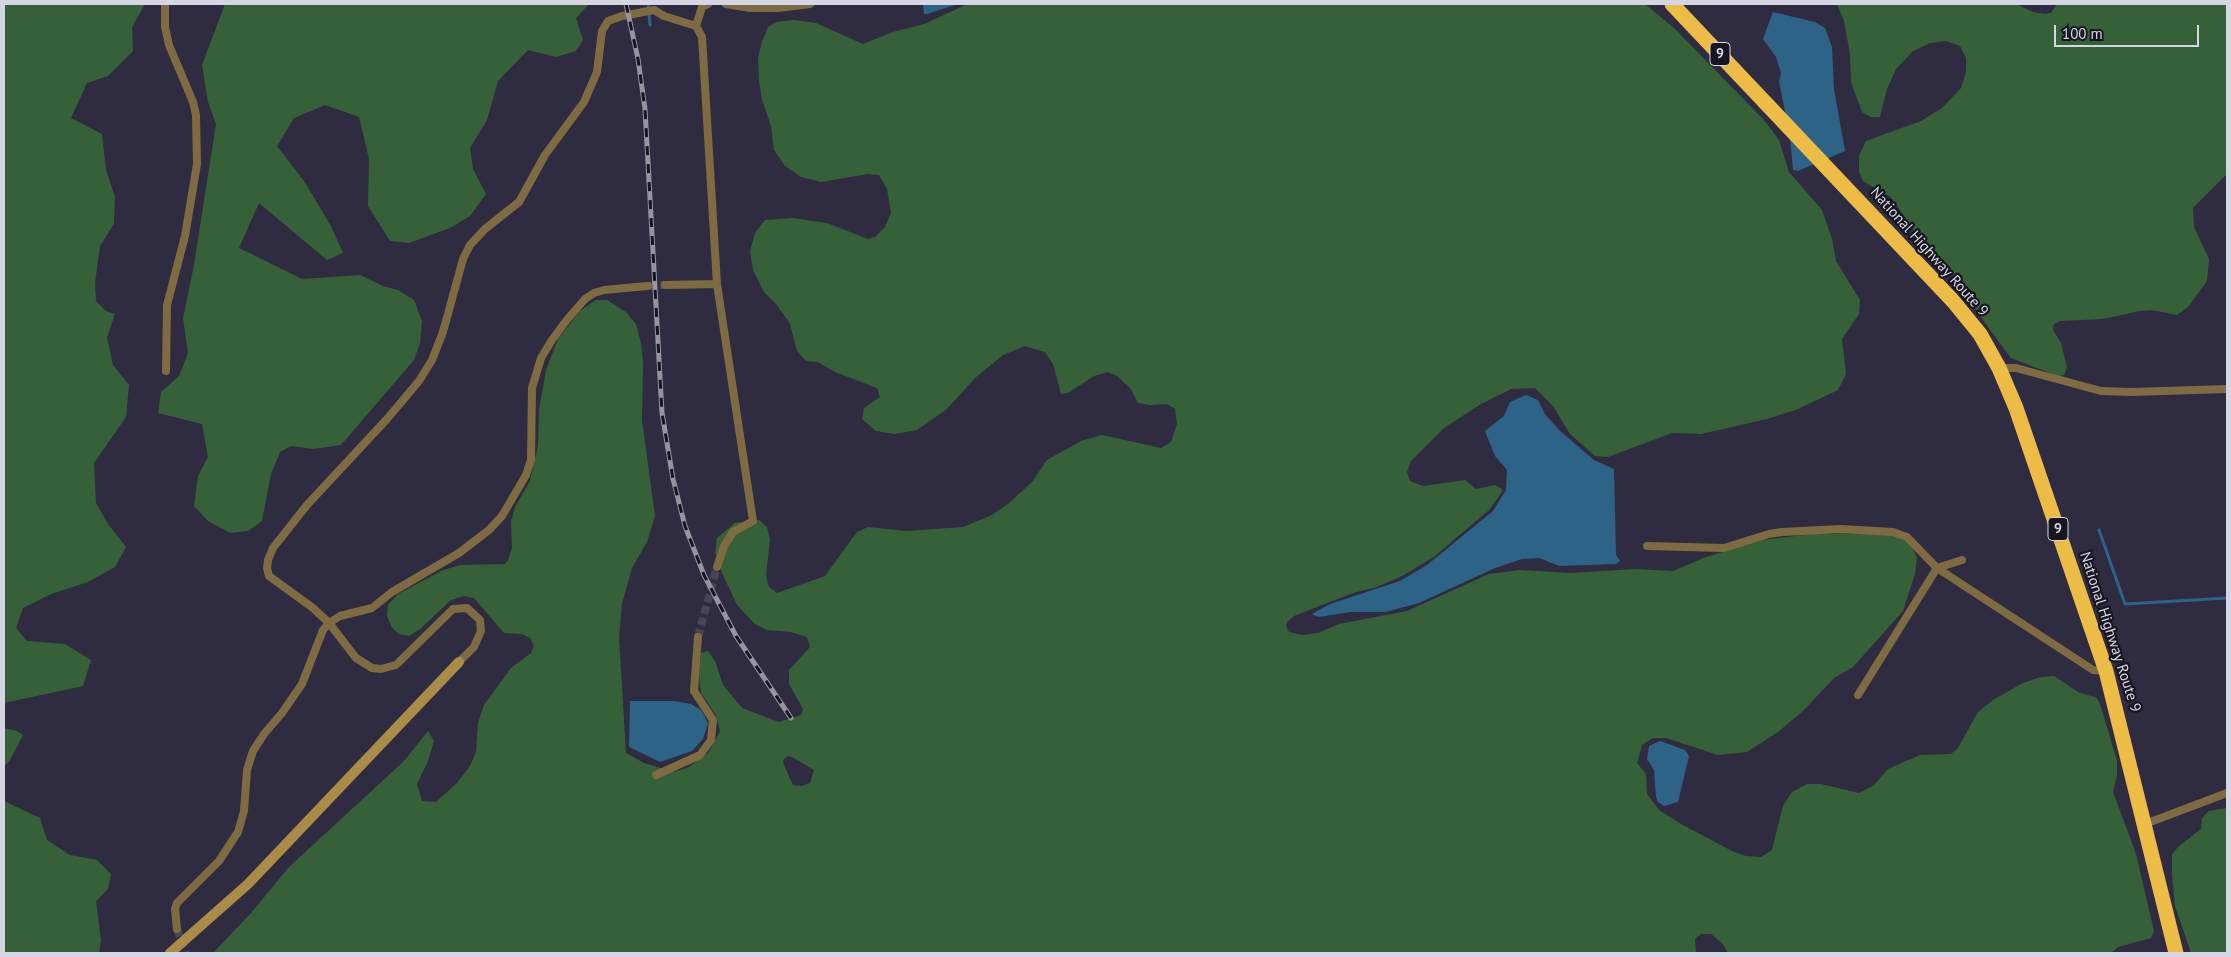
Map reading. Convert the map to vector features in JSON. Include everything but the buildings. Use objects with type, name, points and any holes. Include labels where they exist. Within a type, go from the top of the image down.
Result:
[{"type":"highway","name":"National Highway Route 9","points":[[1672,4],[1953,301],[1980,334],[1999,368],[2016,408],[2106,671],[2176,953]]},
{"type":"street","points":[[165,4],[165,27],[169,44],[193,102],[196,115],[197,164],[185,236],[167,305],[166,370]]},
{"type":"street","points":[[696,26],[705,4]]},
{"type":"street","points":[[726,4],[778,8],[810,4]]},
{"type":"street","points":[[170,953],[248,884],[474,647],[481,631],[480,620],[467,608],[453,609],[402,661],[396,665],[381,669],[372,668],[356,658],[329,623],[313,608],[276,583],[269,576],[266,568],[273,548],[307,505],[387,419],[419,381],[432,360],[463,259],[470,245],[485,229],[519,202],[545,155],[584,102],[597,72],[602,31],[608,21],[654,7],[664,16],[696,26],[702,38],[717,284],[753,522],[733,532],[724,546],[718,567]]},
{"type":"street","points":[[665,285],[717,284]]},
{"type":"street","points":[[177,929],[175,909],[177,903],[220,861],[238,832],[244,811],[247,770],[253,751],[302,684],[323,630],[329,623],[340,616],[372,608],[392,592],[459,553],[496,524],[526,475],[531,460],[532,388],[541,358],[552,340],[585,299],[594,293],[604,290],[648,286]]},
{"type":"street","points":[[1999,368],[2016,368],[2101,391],[2227,389]]},
{"type":"street","points":[[1647,546],[1732,548],[1762,536],[1782,532],[1841,529],[1884,530],[1907,537],[1937,568],[2093,670],[2106,671]]},
{"type":"street","points":[[1858,695],[1937,568],[1962,560]]},
{"type":"street","points":[[656,775],[700,755],[711,740],[713,720],[694,691],[698,637]]},
{"type":"street","points":[[2145,824],[2227,793]]},
{"type":"green space","points":[[4,4],[145,4],[132,27],[133,51],[108,76],[87,83],[71,118],[102,134],[106,170],[115,197],[114,224],[100,246],[95,283],[96,301],[106,311],[115,314],[107,337],[113,365],[129,385],[126,417],[94,463],[96,503],[108,524],[126,547],[115,567],[88,582],[51,594],[23,608],[16,628],[27,641],[65,644],[91,660],[83,686],[4,703]]},
{"type":"green space","points":[[225,4],[589,4],[576,18],[583,40],[576,51],[556,57],[528,50],[498,81],[487,120],[470,148],[473,169],[486,194],[470,216],[450,228],[409,243],[390,241],[368,206],[369,159],[359,117],[325,105],[294,118],[277,146],[304,181],[331,226],[343,253],[327,260],[259,203],[239,248],[302,279],[360,275],[383,286],[398,290],[414,300],[422,321],[420,343],[414,360],[341,445],[313,449],[291,446],[280,452],[271,474],[262,521],[248,531],[230,533],[208,521],[194,506],[198,476],[208,457],[202,424],[158,413],[161,392],[179,376],[188,353],[183,318],[194,265],[216,124],[208,102],[202,65]]},
{"type":"green space","points":[[968,4],[1645,4],[1674,28],[1764,120],[1779,140],[1789,172],[1822,210],[1832,239],[1836,261],[1860,300],[1859,314],[1842,339],[1846,374],[1838,390],[1798,409],[1767,419],[1701,434],[1672,433],[1608,457],[1595,456],[1570,434],[1553,406],[1535,388],[1511,389],[1481,404],[1444,428],[1411,461],[1407,472],[1410,481],[1423,486],[1465,480],[1476,489],[1495,485],[1502,489],[1502,492],[1489,510],[1435,556],[1404,575],[1377,587],[1353,593],[1294,616],[1287,622],[1286,626],[1289,632],[1302,635],[1318,633],[1339,624],[1407,611],[1489,574],[1520,570],[1570,573],[1636,569],[1673,571],[1706,557],[1762,540],[1812,534],[1881,533],[1903,538],[1911,544],[1917,558],[1915,574],[1903,611],[1853,667],[1834,678],[1803,711],[1778,732],[1747,752],[1718,755],[1666,738],[1653,738],[1642,745],[1637,763],[1646,774],[1647,794],[1659,810],[1681,824],[1732,851],[1746,856],[1761,857],[1772,850],[1783,806],[1792,792],[1807,784],[1821,784],[1859,793],[1874,785],[1888,769],[1920,755],[1951,754],[1958,748],[1978,712],[1993,700],[2023,683],[2041,677],[2054,676],[2078,692],[2097,698],[2101,707],[2117,761],[2117,775],[2113,792],[2136,854],[2154,931],[2151,938],[2118,947],[2111,953],[1728,953],[1723,944],[1711,934],[1701,934],[1695,939],[1696,953],[213,953],[251,913],[289,867],[404,761],[428,731],[434,741],[428,761],[417,784],[422,801],[436,802],[457,783],[470,766],[476,752],[478,723],[484,705],[511,668],[531,653],[534,646],[530,638],[522,634],[504,633],[474,598],[464,596],[451,600],[420,629],[409,636],[399,634],[392,628],[387,616],[388,605],[398,594],[443,570],[461,565],[505,564],[508,560],[512,548],[511,522],[515,507],[530,481],[538,446],[539,410],[546,370],[558,339],[580,311],[596,300],[607,300],[626,312],[636,324],[643,362],[642,420],[655,516],[647,542],[632,568],[622,604],[619,637],[626,753],[644,763],[674,772],[689,767],[709,752],[720,731],[716,715],[701,693],[699,676],[701,653],[708,651],[715,661],[723,685],[742,708],[779,722],[801,715],[803,709],[789,684],[789,670],[810,647],[807,637],[791,632],[767,630],[755,624],[737,605],[722,573],[715,552],[717,538],[735,523],[759,520],[767,527],[770,539],[766,576],[769,587],[777,593],[825,576],[857,532],[868,527],[906,531],[963,527],[992,515],[1009,503],[1032,482],[1047,460],[1081,441],[1102,435],[1161,448],[1171,442],[1177,424],[1175,409],[1167,404],[1150,405],[1138,403],[1131,389],[1117,376],[1108,372],[1094,376],[1068,393],[1061,394],[1053,364],[1045,352],[1025,346],[1003,355],[975,378],[947,409],[917,430],[894,434],[876,431],[862,419],[864,408],[880,397],[877,388],[835,372],[818,362],[806,361],[797,351],[790,324],[777,305],[764,292],[753,270],[750,251],[755,233],[765,220],[793,218],[827,223],[868,239],[875,237],[885,227],[891,213],[887,189],[879,175],[868,174],[821,182],[801,177],[785,166],[774,150],[771,126],[762,100],[758,58],[762,42],[768,27],[776,22],[794,20],[816,23],[863,44],[893,32],[924,24]],"holes":[[[788,756],[814,770],[810,783],[801,786],[793,785],[783,760]]]},
{"type":"green space","points":[[1837,4],[2016,4],[2033,12],[2045,14],[2051,13],[2057,4],[2227,4],[2227,174],[2193,208],[2194,227],[2209,259],[2207,281],[2188,307],[2177,315],[2152,310],[2103,319],[2060,321],[2054,324],[2053,330],[2061,343],[2067,367],[2064,375],[2058,376],[2011,358],[1985,323],[1958,281],[1915,232],[1891,197],[1863,181],[1859,171],[1859,156],[1866,141],[1921,121],[1942,108],[1961,88],[1966,72],[1966,58],[1960,46],[1946,41],[1930,43],[1913,51],[1896,69],[1887,89],[1880,117],[1871,117],[1862,112],[1851,82],[1850,54],[1844,21]]},
{"type":"green space","points":[[4,728],[17,731],[23,735],[9,762],[4,766]]},
{"type":"green space","points":[[4,801],[40,818],[47,840],[70,855],[97,860],[111,874],[108,889],[96,901],[101,941],[99,953],[4,953]]},
{"type":"green space","points":[[2227,808],[2227,953],[2191,953],[2175,906],[2172,854],[2201,829],[2202,818],[2209,811]]},
{"type":"water","points":[[923,4],[958,4],[924,14]]},
{"type":"water","points":[[1773,12],[1815,22],[1825,28],[1832,47],[1834,89],[1845,151],[1798,171],[1793,170],[1790,137],[1779,81],[1781,73],[1776,57],[1763,39]]},
{"type":"water","points":[[1526,395],[1538,400],[1545,414],[1559,430],[1594,460],[1614,469],[1616,555],[1620,561],[1616,564],[1559,566],[1539,558],[1522,559],[1495,568],[1419,603],[1385,612],[1351,612],[1318,617],[1312,614],[1330,604],[1400,581],[1427,565],[1493,511],[1506,490],[1507,470],[1495,456],[1485,431],[1504,416],[1510,402]]},
{"type":"water","points":[[630,701],[674,701],[691,704],[701,710],[708,723],[703,739],[692,751],[660,762],[629,747]]},
{"type":"water","points":[[1660,741],[1685,750],[1689,756],[1678,802],[1664,806],[1658,802],[1656,797],[1654,770],[1647,759],[1649,746]]},
{"type":"waterway","points":[[648,4],[650,25]]},
{"type":"waterway","points":[[2099,530],[2125,604],[2227,598]]},
{"type":"tunnel","points":[[648,286],[665,285]]},
{"type":"tunnel","points":[[698,637],[717,567]]},
{"type":"tunnel","points":[[177,929],[186,953]]},
{"type":"railway","points":[[626,4],[638,59],[645,109],[662,413],[673,479],[685,526],[704,575],[736,636],[791,718]]}]
